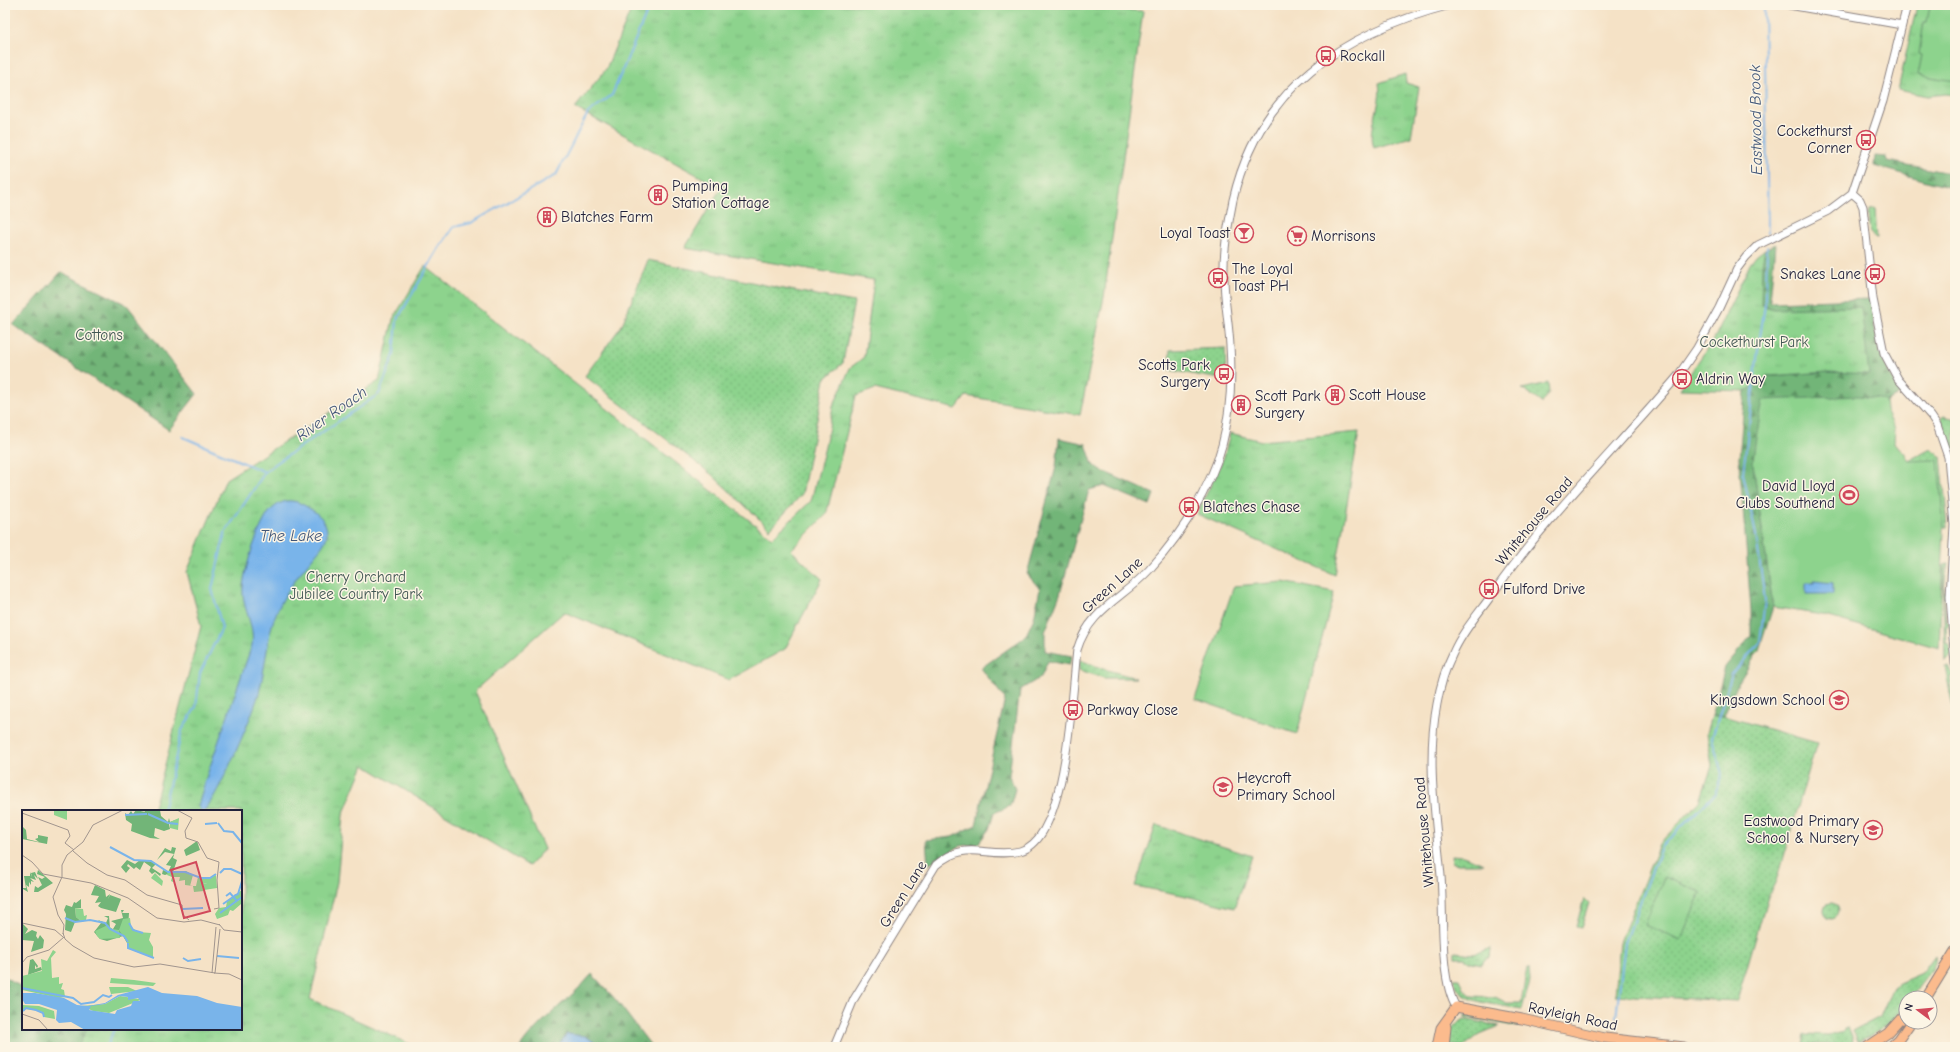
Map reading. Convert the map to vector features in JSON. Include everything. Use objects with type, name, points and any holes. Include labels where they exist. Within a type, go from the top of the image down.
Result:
[{"type":"main road","points":[[1924,990],[1953,954]]},
{"type":"main road","points":[[1931,990],[1953,954]]},
{"type":"main road","points":[[1437,1047],[1440,1032],[1456,1007]]},
{"type":"main road","name":"Rayleigh Road","points":[[1456,1007],[1522,1019],[1605,1038],[1684,1047]]},
{"type":"main road","points":[[1444,1047],[1448,1019]]},
{"type":"main road","points":[[1867,1047],[1888,1033],[1898,1022]]},
{"type":"main road","points":[[1890,1047],[1899,1039],[1905,1030]]},
{"type":"street","name":"Green Lane","points":[[834,1047],[854,999],[936,865],[952,854],[965,850],[1009,852],[1023,850],[1040,837],[1050,816],[1062,780],[1076,655],[1083,632],[1096,615],[1134,585],[1169,546],[1190,514],[1212,473],[1227,420],[1231,356],[1224,288],[1225,252],[1236,190],[1247,157],[1257,135],[1271,112],[1287,93],[1314,68],[1334,54],[1376,30],[1450,5]]},
{"type":"street","points":[[1789,5],[1902,25]]},
{"type":"street","points":[[1907,5],[1883,101],[1852,193],[1860,200],[1863,207],[1873,299],[1884,353],[1898,379],[1931,416],[1937,425],[1948,457],[1954,525],[1950,597],[1955,664]]},
{"type":"street","name":"Whitehouse Road","points":[[1456,1007],[1450,996],[1446,974],[1442,894],[1432,767],[1435,716],[1442,683],[1452,654],[1468,628],[1526,547],[1677,377],[1697,348],[1719,308],[1737,269],[1746,257],[1758,245],[1828,211],[1852,193]]},
{"type":"green space","name":"Cherry Orchard Jubilee Country Park","points":[[633,5],[1017,5],[1143,11],[1104,297],[1080,415],[966,396],[956,409],[875,389],[856,396],[826,515],[791,550],[822,579],[785,649],[729,680],[564,612],[475,691],[544,849],[529,866],[364,765],[343,815],[337,882],[310,999],[416,1047],[78,1047],[86,1030],[242,1030],[242,810],[153,810],[201,626],[187,572],[226,479],[379,381],[393,319],[425,266],[772,538],[811,501],[825,447],[833,407],[850,368],[864,357],[874,280],[685,248],[721,188],[575,108],[606,69]]},
{"type":"green space","points":[[1917,5],[1955,5],[1955,95],[1946,94],[1927,96],[1898,90]]},
{"type":"green space","points":[[1930,5],[1955,5],[1955,81],[1918,75],[1922,55],[1919,54],[1924,22],[1927,22]]},
{"type":"green space","points":[[1405,74],[1406,83],[1419,87],[1411,137],[1374,148],[1372,132],[1379,100],[1379,83]]},
{"type":"green space","points":[[1875,156],[1886,157],[1887,161],[1955,174],[1955,189],[1874,166]]},
{"type":"green space","points":[[1875,209],[1877,238],[1870,233],[1868,214],[1870,210]]},
{"type":"green space","points":[[1775,244],[1770,302],[1870,299],[1879,351],[1891,376],[1905,396],[1900,395],[1887,400],[1885,404],[1884,400],[1753,463],[1773,607],[1759,650],[1738,683],[1724,716],[1712,716],[1725,667],[1751,636],[1751,610],[1739,458],[1745,391],[1767,376],[1829,372],[1869,373],[1774,309],[1761,305],[1762,264],[1765,249]]},
{"type":"green space","name":"Cockethurst Park","points":[[1765,249],[1762,264],[1761,305],[1774,309],[1861,307],[1869,374],[1829,372],[1767,376],[1747,391],[1680,389],[1716,335],[1750,264],[1756,256]]},
{"type":"green space","points":[[648,260],[779,288],[854,302],[843,363],[825,379],[802,494],[770,529],[711,474],[585,376],[622,325]]},
{"type":"green space","name":"Cottons","points":[[61,272],[127,305],[197,394],[169,430],[13,325]]},
{"type":"green space","points":[[1225,348],[1226,380],[1169,370],[1170,350]]},
{"type":"green space","points":[[1548,383],[1549,393],[1542,403],[1522,389]]},
{"type":"green space","name":"David Lloyd Clubs Southend","points":[[1859,396],[1885,400],[1886,411],[1895,429],[1894,443],[1904,452],[1909,461],[1938,460],[1944,530],[1939,648],[1822,615],[1773,607],[1753,463],[1763,400]]},
{"type":"green space","points":[[1944,416],[1955,419],[1955,450],[1952,449],[1941,420]]},
{"type":"green space","points":[[1359,432],[1335,575],[1197,514],[1224,457],[1230,433],[1262,441]]},
{"type":"green space","points":[[1059,438],[1086,444],[1093,465],[1100,470],[1154,494],[1150,505],[1104,486],[1089,490],[1060,594],[1045,632],[1045,651],[1072,656],[1069,665],[1048,661],[1041,677],[1020,690],[1009,776],[1015,789],[1010,806],[994,813],[989,829],[978,844],[960,846],[928,865],[926,840],[952,837],[976,825],[1005,699],[981,668],[1025,637],[1034,618],[1040,589],[1027,574],[1056,467]]},
{"type":"green space","points":[[1931,449],[1938,453],[1941,457],[1948,527],[1937,527],[1899,465]]},
{"type":"green space","points":[[1948,564],[1946,568],[1944,592],[1947,592],[1947,597],[1944,597],[1946,621],[1948,622],[1948,626],[1946,626],[1947,643],[1950,644],[1951,655],[1945,662],[1943,577],[1944,565]]},
{"type":"green space","points":[[1283,582],[1334,592],[1297,734],[1195,699],[1234,586]]},
{"type":"green space","points":[[1080,660],[1104,669],[1136,678],[1104,678],[1079,670]]},
{"type":"green space","points":[[1945,667],[1948,667],[1953,676],[1950,677],[1955,707],[1955,718]]},
{"type":"green space","points":[[1712,716],[1724,716],[1817,743],[1776,881],[1767,899],[1737,1001],[1615,995],[1620,942],[1659,844],[1700,801],[1712,766],[1707,733]]},
{"type":"green space","points":[[1156,825],[1252,856],[1234,908],[1182,895],[1135,886]]},
{"type":"green space","points":[[1451,855],[1463,856],[1484,864],[1456,864],[1452,862]]},
{"type":"green space","points":[[1664,877],[1701,892],[1681,940],[1645,925]]},
{"type":"green space","points":[[1584,898],[1589,903],[1581,928],[1576,927]]},
{"type":"green space","points":[[1831,903],[1838,908],[1839,911],[1834,918],[1831,919],[1824,914],[1823,911],[1828,904]]},
{"type":"green space","points":[[1491,948],[1490,957],[1484,960],[1482,964],[1467,961],[1465,958],[1455,958],[1455,952],[1474,954]]},
{"type":"green space","points":[[1935,955],[1934,965],[1931,971],[1916,990],[1898,990],[1898,1014],[1895,1018],[1872,1035],[1858,1041],[1853,1031],[1880,1017],[1893,987],[1922,973]]},
{"type":"green space","points":[[1527,968],[1529,968],[1530,982],[1522,1009],[1481,1002],[1471,998],[1462,994],[1456,987],[1454,979],[1460,979],[1464,989],[1472,996],[1495,997],[1507,1003],[1521,1003]]},
{"type":"green space","points":[[592,974],[616,1000],[652,1047],[520,1047],[537,1027]]},
{"type":"green space","points":[[5,977],[22,987],[22,1030],[107,1030],[103,1047],[5,1047]]},
{"type":"green space","points":[[1465,1015],[1478,1015],[1519,1024],[1519,1027],[1465,1017]]},
{"type":"green space","points":[[1464,1019],[1499,1026],[1480,1034],[1463,1047],[1449,1045],[1452,1028]]},
{"type":"green space","points":[[1848,1028],[1853,1039],[1852,1044],[1804,1044],[1806,1034],[1827,1035],[1844,1031],[1844,1029]]},
{"type":"water","name":"The Lake","points":[[294,501],[312,510],[323,521],[326,527],[327,535],[325,542],[292,585],[276,613],[270,633],[261,686],[256,703],[224,777],[207,806],[201,810],[198,807],[205,781],[252,645],[253,638],[251,625],[245,607],[243,594],[243,586],[248,563],[261,526],[271,510],[281,503]]},
{"type":"water","points":[[1814,581],[1833,583],[1833,594],[1806,594],[1806,583],[1814,583]]},
{"type":"water","points":[[567,1034],[585,1036],[602,1047],[557,1047]]},
{"type":"waterway","name":"River Roach","points":[[163,810],[182,730],[196,707],[200,673],[222,628],[212,589],[225,533],[265,472],[379,394],[394,355],[397,320],[439,248],[454,227],[471,223],[556,175],[588,113],[612,95],[650,5]]},
{"type":"waterway","name":"Eastwood Brook","points":[[1764,7],[1768,233]]},
{"type":"waterway","name":"Eastwood Brook","points":[[1616,1017],[1625,943],[1661,847],[1715,794],[1722,774],[1712,738],[1732,674],[1760,642],[1765,600],[1756,535],[1743,473],[1766,298],[1767,247]]},
{"type":"waterway","points":[[183,437],[265,472]]},
{"type":"waterway","name":"River Roach","points":[[107,1047],[114,1030]]},
{"type":"place","name":"Rockall","points":[[1326,56]]},
{"type":"place","name":"Cockethurst Corner","points":[[1866,140]]},
{"type":"place","name":"Pumping Station Cottage","points":[[658,195]]},
{"type":"place","name":"Blatches Farm","points":[[547,217]]},
{"type":"place","name":"Loyal Toast","points":[[1244,233]]},
{"type":"place","name":"Morrisons","points":[[1297,236]]},
{"type":"place","name":"Snakes Lane","points":[[1875,274]]},
{"type":"place","name":"The Loyal Toast PH","points":[[1218,278]]},
{"type":"place","name":"Scotts Park Surgery","points":[[1224,374]]},
{"type":"place","name":"Aldrin Way","points":[[1682,379]]},
{"type":"place","name":"Scott House","points":[[1335,395]]},
{"type":"place","name":"Scott Park Surgery","points":[[1241,405]]},
{"type":"place","name":"David Lloyd Clubs Southend","points":[[1849,495]]},
{"type":"place","name":"Blatches Chase","points":[[1189,507]]},
{"type":"place","name":"Fulford Drive","points":[[1489,589]]},
{"type":"place","name":"Kingsdown School","points":[[1839,700]]},
{"type":"place","name":"Parkway Close","points":[[1073,710]]},
{"type":"place","name":"Heycroft Primary School","points":[[1223,787]]},
{"type":"place","name":"Eastwood Primary School & Nursery","points":[[1873,830]]}]
